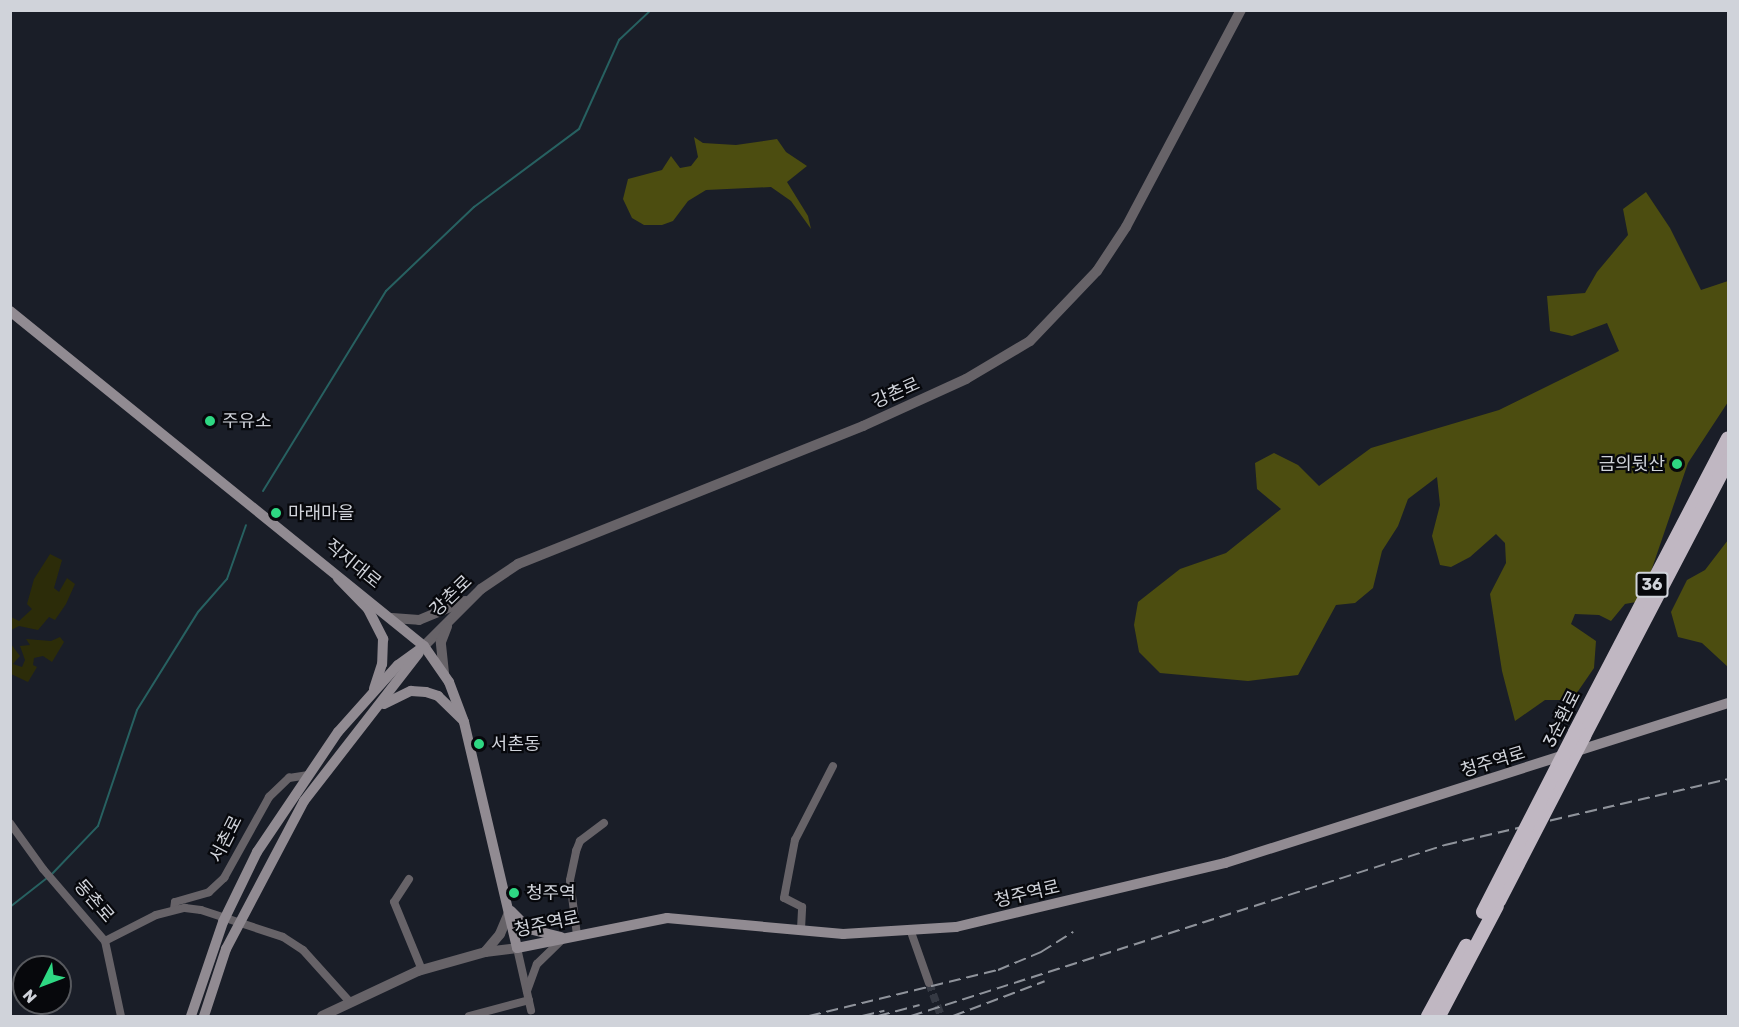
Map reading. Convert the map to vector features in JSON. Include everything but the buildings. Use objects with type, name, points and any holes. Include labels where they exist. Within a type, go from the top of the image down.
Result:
[{"type":"highway","name":"3순환로","points":[[1439,1017],[1497,906],[1728,438]]},
{"type":"highway","name":"3순환로","points":[[1428,1017],[1728,460]]},
{"type":"main road","name":"직지대로","points":[[10,311],[333,569],[424,646],[444,673],[464,722],[517,948]]},
{"type":"main road","points":[[333,569],[342,586],[368,609],[383,639],[382,664],[372,695]]},
{"type":"main road","points":[[191,1017],[226,917],[257,852],[307,775],[398,665],[424,646]]},
{"type":"main road","points":[[204,1017],[226,949],[304,801],[365,719],[424,646]]},
{"type":"main road","points":[[365,719],[393,696],[411,691],[438,696],[464,722]]},
{"type":"main road","name":"청주역로","points":[[517,948],[683,917],[843,933],[911,932],[1010,916],[1225,863],[1728,703]]},
{"type":"main road","points":[[508,910],[528,929],[564,938]]},
{"type":"street","name":"강촌로","points":[[424,646],[497,577],[539,554],[863,426],[966,379],[1030,341],[1097,271],[1126,227],[1242,10]]},
{"type":"street","points":[[392,618],[419,620],[474,597]]},
{"type":"street","points":[[444,673],[441,642],[450,620]]},
{"type":"street","points":[[801,929],[802,907],[784,898],[795,840],[833,766]]},
{"type":"street","name":"서촌로","points":[[105,944],[174,909],[175,902],[209,892],[224,878],[249,826],[269,798],[289,778],[307,775]]},
{"type":"street","name":"동촌로","points":[[10,823],[43,869],[105,944],[121,1017]]},
{"type":"street","points":[[577,935],[570,880],[576,851],[580,841],[604,823]]},
{"type":"street","points":[[409,879],[394,902],[422,970]]},
{"type":"street","points":[[174,909],[185,908],[226,917],[283,937],[303,950],[349,1001]]},
{"type":"street","points":[[485,952],[500,934],[508,910]]},
{"type":"street","points":[[911,932],[929,983]]},
{"type":"street","points":[[529,1000],[543,955],[564,938]]},
{"type":"street","points":[[517,948],[529,1000]]},
{"type":"street","name":"청주역로","points":[[322,1017],[349,1001],[422,970],[485,952],[517,948]]},
{"type":"street","points":[[469,1017],[529,1000]]},
{"type":"shaded area","points":[[694,137],[703,143],[736,145],[777,139],[786,152],[807,166],[787,182],[808,216],[811,229],[791,201],[771,187],[706,190],[688,201],[673,221],[662,225],[644,225],[632,218],[623,199],[628,179],[662,170],[671,156],[680,168],[691,166],[698,157]]},
{"type":"shaded area","points":[[1646,192],[1670,228],[1701,290],[1728,281],[1728,402],[1688,463],[1647,583],[1636,602],[1625,604],[1611,621],[1599,615],[1575,614],[1571,624],[1596,641],[1594,668],[1572,700],[1545,700],[1515,721],[1502,671],[1490,594],[1506,563],[1505,543],[1496,534],[1470,557],[1451,567],[1440,565],[1432,536],[1440,505],[1437,477],[1408,499],[1398,526],[1382,551],[1373,588],[1355,603],[1336,605],[1298,675],[1248,681],[1160,673],[1139,652],[1134,625],[1138,602],[1180,569],[1226,553],[1281,509],[1257,489],[1255,463],[1274,453],[1298,465],[1319,486],[1371,448],[1499,410],[1619,351],[1607,323],[1572,336],[1550,331],[1547,296],[1585,293],[1597,272],[1628,235],[1623,209]]},
{"type":"shaded area","points":[[1728,540],[1728,667],[1702,643],[1678,637],[1671,612],[1687,580],[1705,570]]},
{"type":"shaded area","points":[[50,554],[62,560],[54,588],[59,592],[67,578],[75,584],[66,604],[55,620],[49,617],[38,630],[19,626],[11,630],[11,617],[19,621],[32,609],[27,604],[34,579]]},
{"type":"shaded area","points":[[60,637],[64,642],[52,662],[43,656],[34,658],[33,665],[37,667],[28,682],[11,674],[11,644],[20,656],[13,664],[22,667],[25,660],[20,646],[30,645],[26,639],[51,641]]},
{"type":"waterway","points":[[263,491],[386,291],[474,207],[579,129],[619,40],[651,10]]},
{"type":"waterway","points":[[51,875],[98,826],[137,710],[198,612],[227,579],[246,525]]},
{"type":"waterway","points":[[10,907],[47,878]]},
{"type":"tunnel","points":[[929,983],[941,1016]]},
{"type":"railway","points":[[911,1016],[1445,845],[1728,779]]},
{"type":"railway","points":[[809,1016],[998,970],[1041,952],[1073,932]]},
{"type":"railway","points":[[953,1016],[1045,981]]},
{"type":"railway","points":[[878,1016],[920,1005]]},
{"type":"railway","points":[[862,1016],[884,1011]]},
{"type":"place","name":"주유소","points":[[210,421]]},
{"type":"place","name":"금의뒷산","points":[[1677,464]]},
{"type":"place","name":"마래마을","points":[[276,513]]},
{"type":"place","name":"서촌동","points":[[479,744]]},
{"type":"place","name":"청주역","points":[[514,893]]}]
